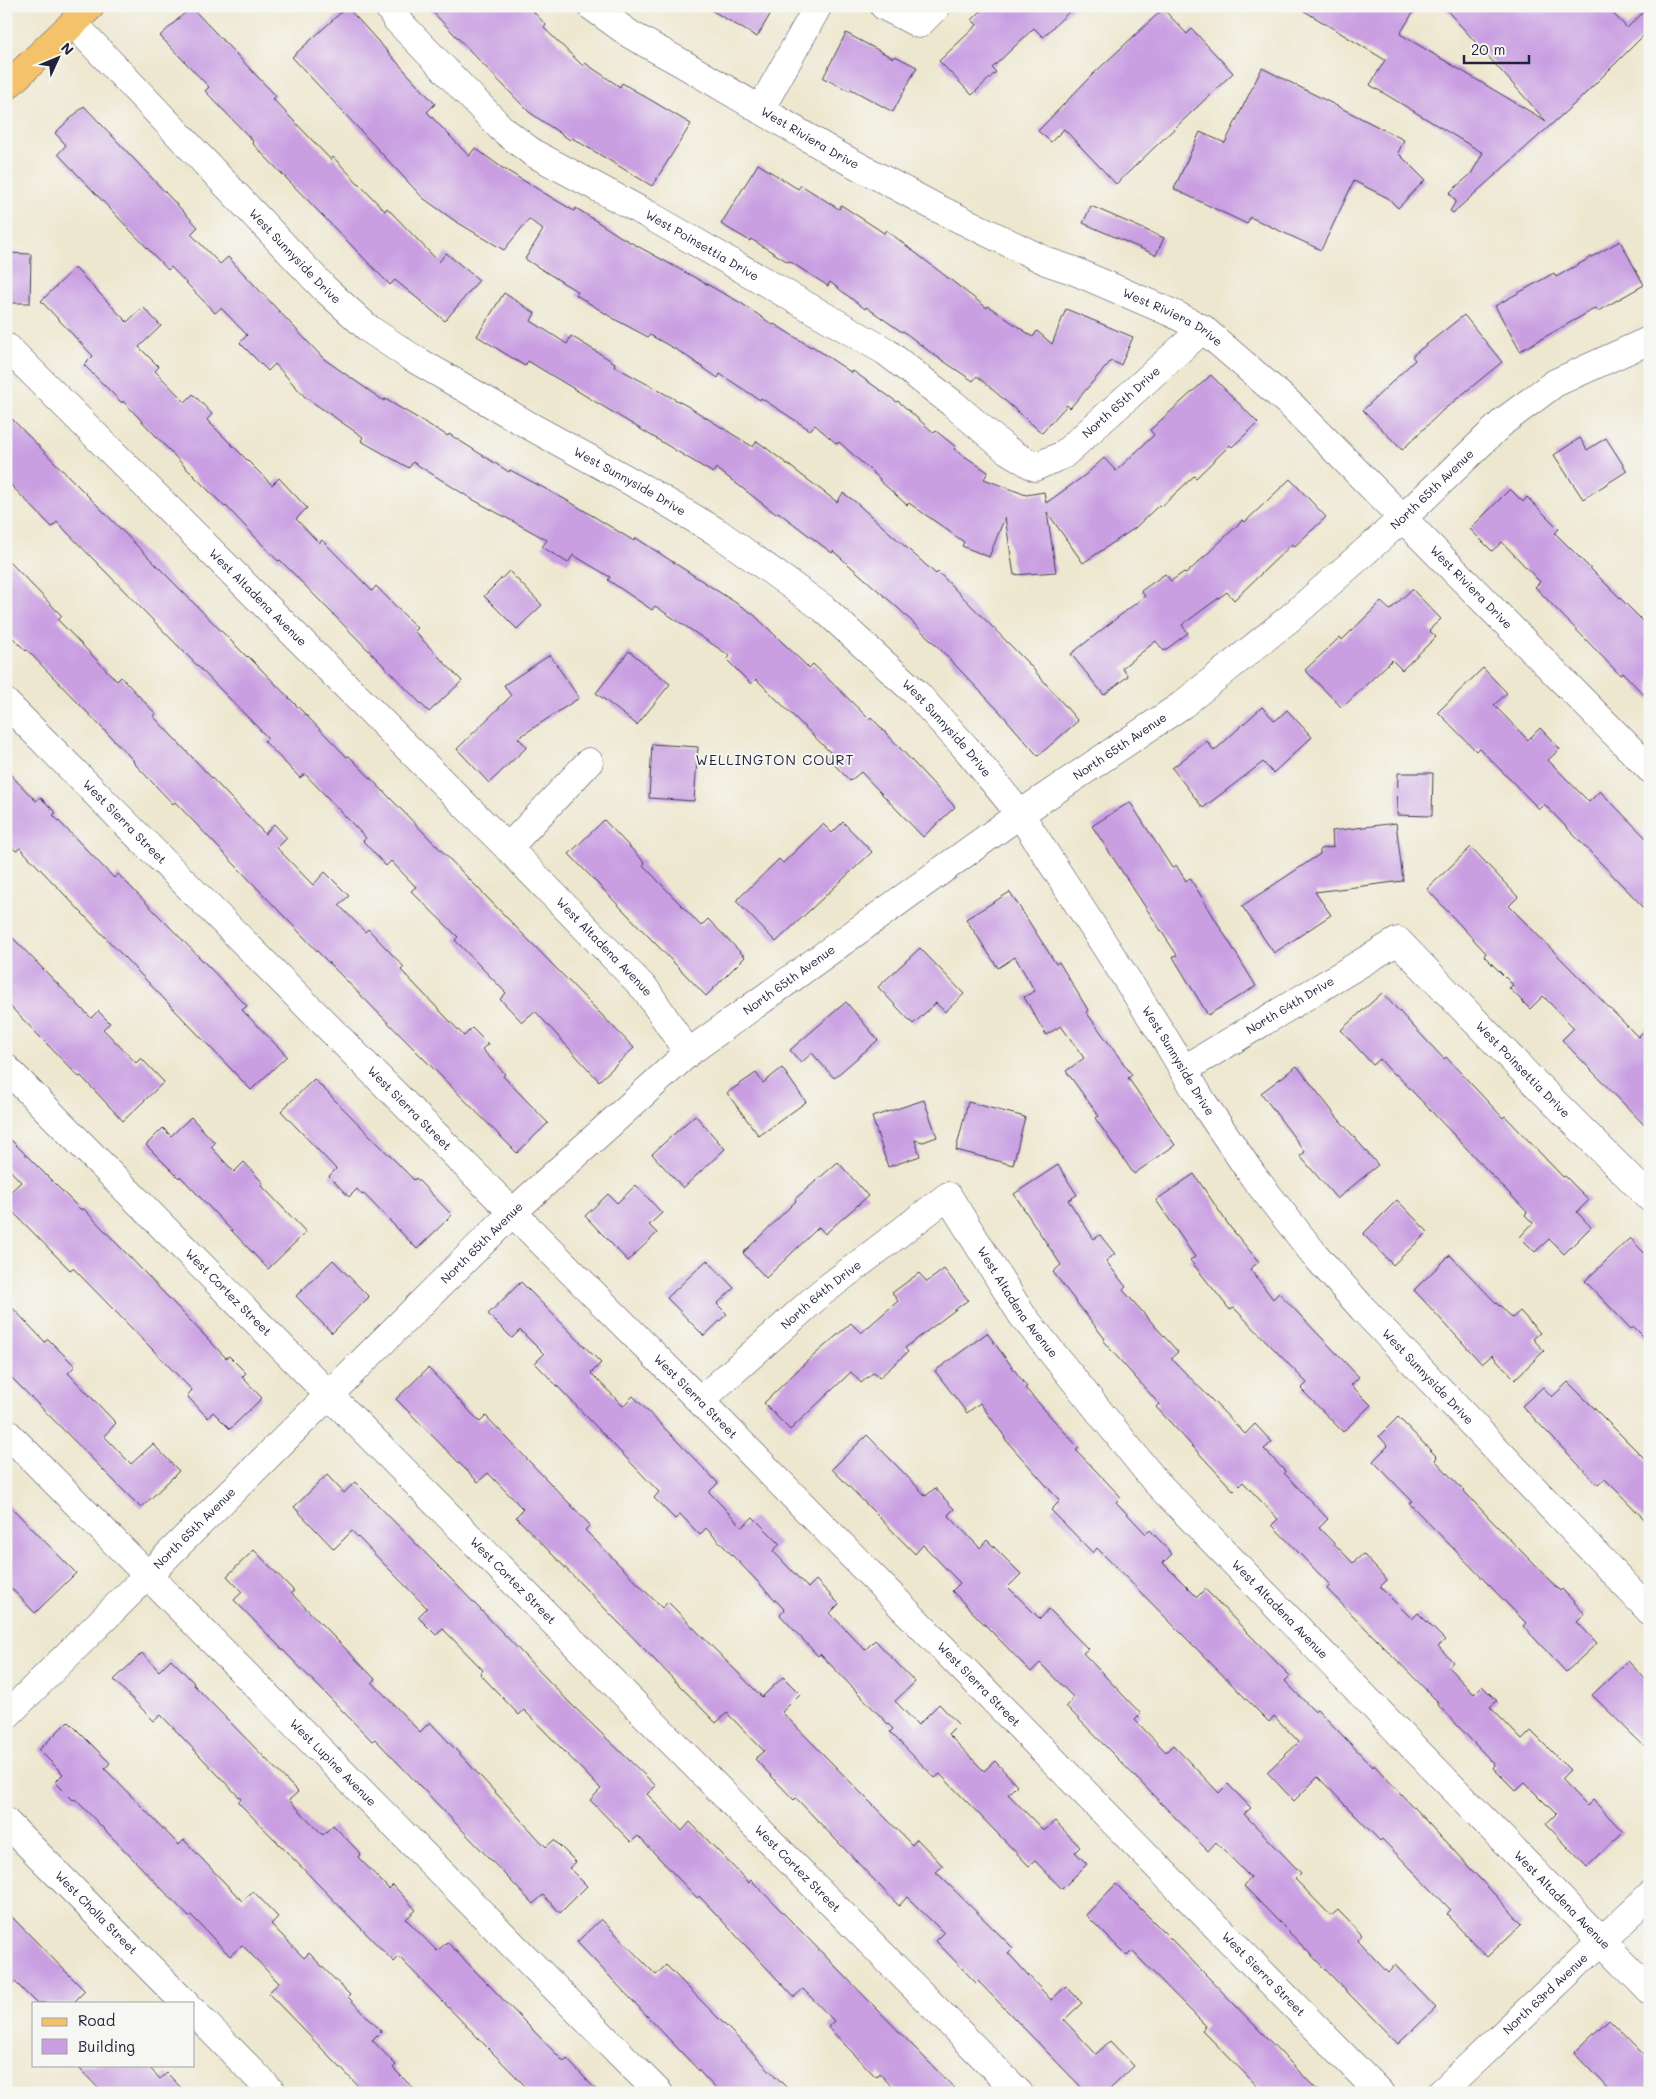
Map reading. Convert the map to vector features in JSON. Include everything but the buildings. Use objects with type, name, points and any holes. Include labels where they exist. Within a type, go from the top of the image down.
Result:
[{"type":"main road","points":[[6,87],[82,15]]},
{"type":"street","name":"West Poinsettia Drive","points":[[388,6],[396,19],[502,129],[534,153],[647,214],[885,351],[952,403],[1007,450],[1035,467]]},
{"type":"street","name":"West Riviera Drive","points":[[591,6],[631,35],[834,153],[935,207],[1048,262],[1072,270],[1174,314],[1203,329],[1291,405],[1649,766]]},
{"type":"street","points":[[760,110],[818,6]]},
{"type":"street","points":[[884,6],[928,15]]},
{"type":"street","name":"West Sunnyside Drive","points":[[82,15],[324,288],[369,329],[411,357],[530,426],[648,490],[717,532],[823,608],[916,693],[966,748],[1020,814],[1253,1176],[1316,1255],[1363,1309],[1650,1611]]},
{"type":"street","name":"North 65th Drive","points":[[1035,467],[1063,455],[1203,329]]},
{"type":"street","name":"North 65th Avenue","points":[[6,1716],[513,1212],[688,1054],[1020,814],[1182,705],[1290,618],[1403,518],[1504,421],[1555,383],[1650,340]]},
{"type":"street","name":"West Altadena Avenue","points":[[7,349],[508,848],[646,990],[688,1054]]},
{"type":"street","name":"West Sierra Street","points":[[6,703],[700,1401],[1380,2093]]},
{"type":"street","points":[[508,848],[589,762]]},
{"type":"street","name":"West Poinsettia Drive","points":[[1398,941],[1532,1080],[1650,1198]]},
{"type":"street","name":"North 64th Drive","points":[[1183,1070],[1398,941]]},
{"type":"street","name":"West Cortez Street","points":[[6,1068],[1020,2093]]},
{"type":"street","name":"West Altadena Avenue","points":[[948,1196],[1022,1315],[1155,1481],[1650,1991]]},
{"type":"street","name":"North 64th Drive","points":[[700,1401],[821,1293],[948,1196]]},
{"type":"street","name":"West Lupine Avenue","points":[[6,1432],[659,2093]]},
{"type":"street","name":"West Cholla Street","points":[[6,1822],[184,2002]]},
{"type":"street","name":"North 63rd Avenue","points":[[1441,2093],[1650,1895]]},
{"type":"street","points":[[195,2013],[273,2093]]},
{"type":"district","name":"WELLINGTON COURT","points":[[775,760]]}]
